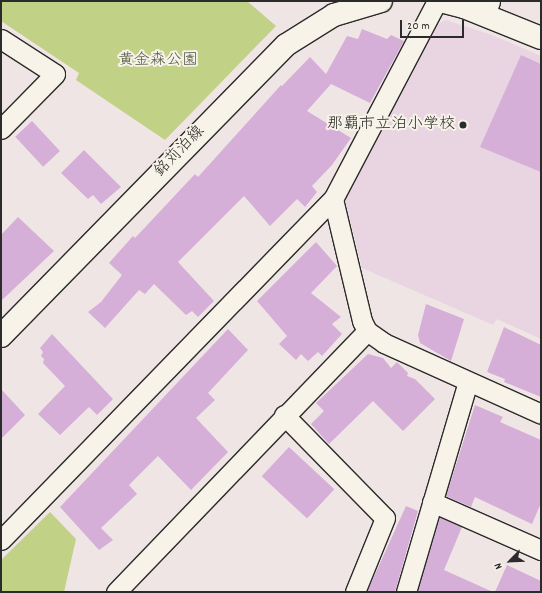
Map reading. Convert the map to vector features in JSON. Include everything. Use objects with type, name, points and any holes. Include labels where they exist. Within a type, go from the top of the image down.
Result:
[{"type":"street","name":"銘苅泊線","points":[[1,336],[286,44],[334,15],[381,1]]},
{"type":"street","points":[[1,540],[333,198],[437,1]]},
{"type":"street","points":[[441,1],[487,8],[541,38]]},
{"type":"street","points":[[1,39],[54,74],[1,129]]},
{"type":"street","points":[[333,198],[362,321],[367,331],[384,343],[541,414]]},
{"type":"street","points":[[116,592],[284,415],[367,331]]},
{"type":"street","points":[[406,592],[468,382]]},
{"type":"street","points":[[284,415],[385,518],[355,592]]},
{"type":"street","points":[[432,502],[541,550]]},
{"type":"shaded area","name":"那覇市立泊小学校","points":[[446,20],[492,35],[541,56],[541,339],[497,319],[493,325],[362,268],[345,200],[438,24]]},
{"type":"green space","name":"黄金森公園","points":[[1,1],[247,1],[276,26],[165,140],[76,80],[79,73],[1,21]]},
{"type":"green space","points":[[50,512],[76,539],[64,592],[1,592],[1,560]]},
{"type":"building","points":[[362,29],[387,39],[391,35],[404,41],[370,103],[331,84],[307,111],[351,138],[332,165],[312,186],[317,192],[305,207],[297,199],[270,226],[244,196],[178,262],[214,301],[198,317],[192,311],[186,315],[154,284],[145,294],[139,290],[105,328],[88,312],[101,302],[122,275],[109,263],[133,236],[135,238],[195,174],[198,177],[281,85],[282,86],[310,57],[326,74],[347,36],[358,39]]},
{"type":"building","points":[[521,55],[541,64],[541,172],[480,147]]},
{"type":"building","points":[[32,121],[60,151],[43,167],[15,137]]},
{"type":"building","points":[[84,150],[121,187],[101,204],[93,195],[88,199],[61,173]]},
{"type":"building","points":[[18,217],[54,251],[1,301],[1,235]]},
{"type":"building","points":[[316,242],[337,266],[311,293],[341,317],[332,324],[342,334],[322,356],[318,352],[308,361],[301,354],[296,360],[279,344],[287,336],[257,301]]},
{"type":"building","points":[[426,304],[464,319],[451,361],[420,343],[418,335]]},
{"type":"building","points":[[504,327],[541,345],[541,397],[504,382],[505,379],[487,372]]},
{"type":"building","points":[[228,329],[248,350],[208,393],[215,400],[196,418],[228,452],[191,490],[158,456],[129,485],[137,494],[101,528],[113,540],[99,550],[60,507]]},
{"type":"building","points":[[52,334],[113,399],[97,415],[89,407],[60,435],[38,414],[65,386],[43,363],[44,359],[41,356],[43,352],[40,348]]},
{"type":"building","points":[[368,354],[383,358],[391,368],[397,362],[408,373],[407,376],[415,379],[435,399],[403,431],[373,401],[329,444],[311,424],[324,411],[316,403]]},
{"type":"building","points":[[1,389],[25,415],[1,439]]},
{"type":"building","points":[[475,405],[503,417],[500,422],[541,440],[541,503],[532,524],[475,497],[471,507],[446,496]]},
{"type":"building","points":[[289,447],[334,489],[307,519],[262,476]]},
{"type":"building","points":[[406,506],[418,511],[395,592],[367,592]]},
{"type":"building","points":[[440,517],[462,527],[444,570],[493,592],[417,592]]},
{"type":"building","points":[[507,565],[541,581],[541,592],[495,592]]},
{"type":"place","name":"那覇市立泊小学校","points":[[463,125]]}]
